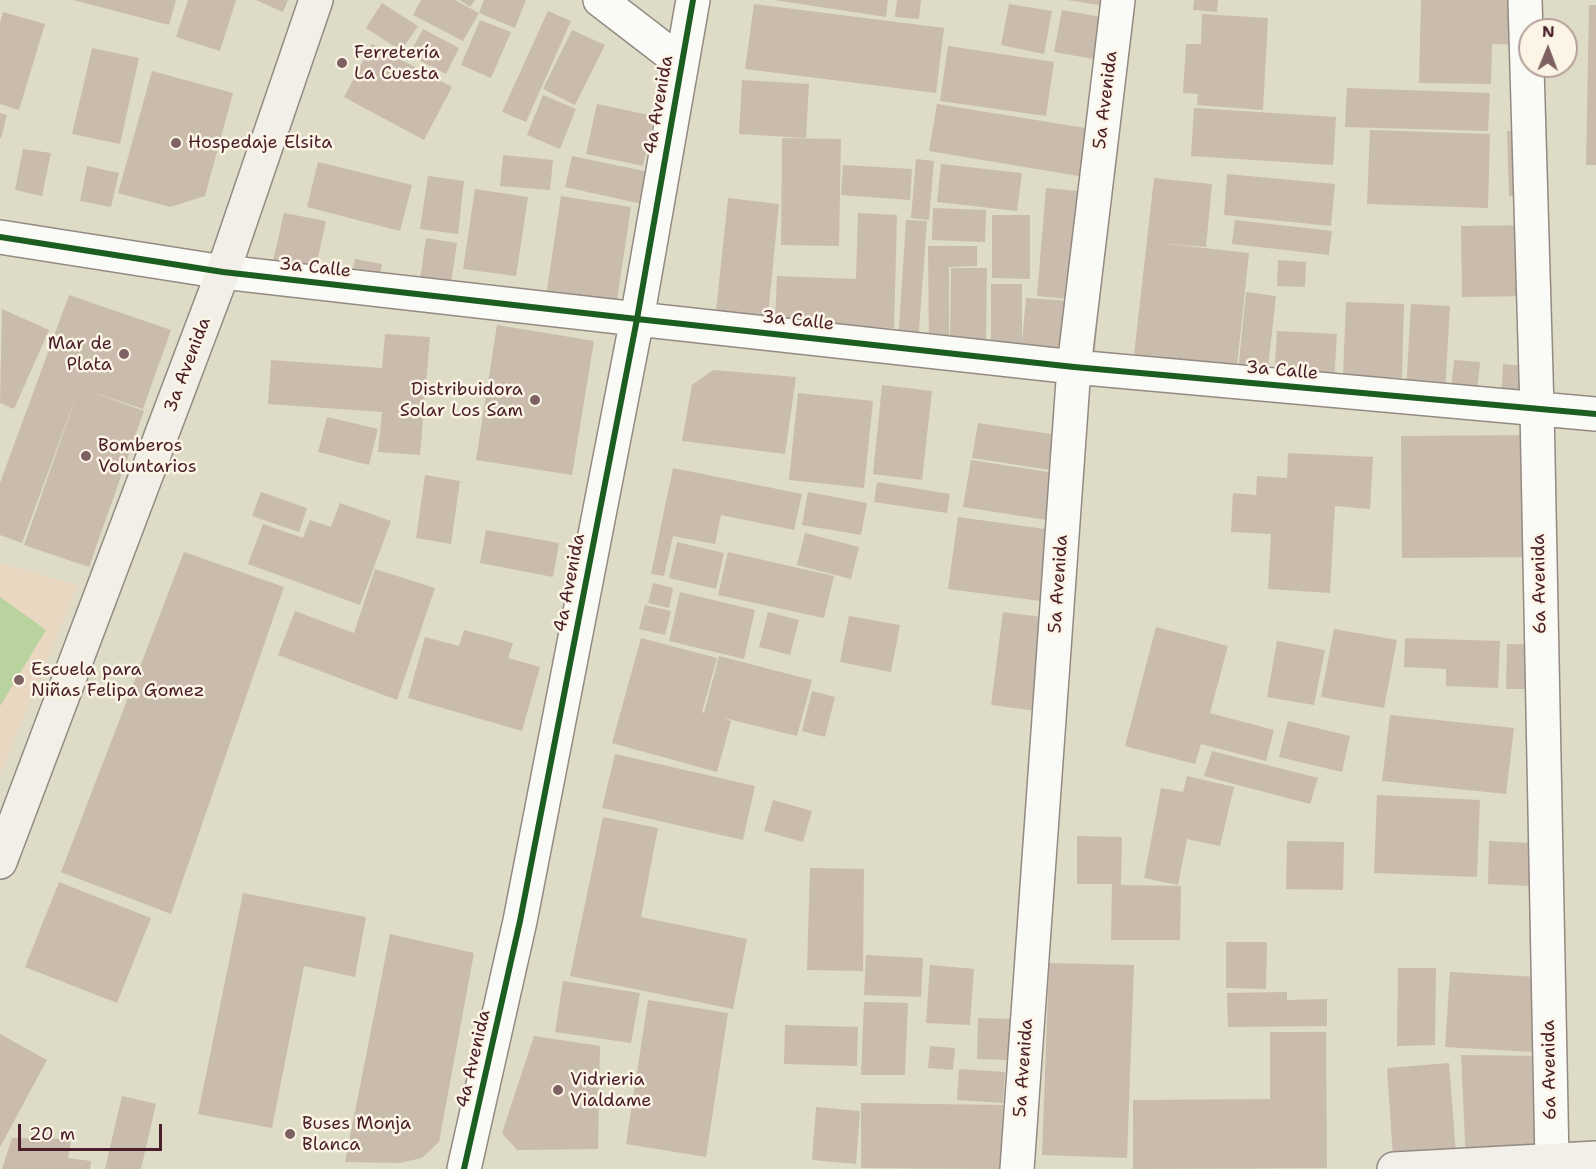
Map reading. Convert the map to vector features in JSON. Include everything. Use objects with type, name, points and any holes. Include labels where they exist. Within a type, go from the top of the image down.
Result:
[{"type":"street","name":"3a Avenida","points":[[0,862],[223,272],[316,0]]},
{"type":"street","points":[[600,0],[682,63]]},
{"type":"street","name":"4a Avenida","points":[[464,1169],[520,921],[637,319],[693,0]]},
{"type":"street","name":"5a Avenida","points":[[1017,1169],[1074,367],[1118,0]]},
{"type":"street","name":"6a Avenida","points":[[1525,0],[1537,409],[1552,1165]]},
{"type":"street","name":"3a Calle","points":[[0,237],[223,272],[637,319],[1074,367],[1596,414]]},
{"type":"street","points":[[1394,1169],[1552,1165],[1596,1158]]},
{"type":"shaded area","name":"Escuela para Niñas Felipa Gomez","points":[[0,563],[78,585],[0,775]]},
{"type":"green space","points":[[0,597],[46,630],[0,706]]},
{"type":"building","points":[[73,0],[176,0],[169,25]]},
{"type":"building","points":[[188,0],[236,0],[220,51],[176,37]]},
{"type":"building","points":[[256,0],[288,0],[283,12]]},
{"type":"building","points":[[421,0],[455,0],[479,13],[463,41],[413,15]]},
{"type":"building","points":[[460,0],[475,0],[470,7]]},
{"type":"building","points":[[484,0],[526,0],[515,28],[479,13]]},
{"type":"building","points":[[774,0],[888,0],[886,17]]},
{"type":"building","points":[[897,0],[921,0],[919,19],[895,17]]},
{"type":"building","points":[[1067,0],[1126,0],[1125,9]]},
{"type":"building","points":[[1194,0],[1218,0],[1217,12],[1193,10]]},
{"type":"building","points":[[1421,0],[1530,0],[1530,18],[1518,18],[1518,45],[1492,44],[1491,84],[1419,83]]},
{"type":"building","points":[[382,3],[418,26],[401,51],[366,28]]},
{"type":"building","points":[[754,4],[944,28],[936,93],[745,69]]},
{"type":"building","points":[[1009,4],[1052,11],[1044,54],[1001,45]]},
{"type":"building","points":[[1589,5],[1596,5],[1596,165],[1586,165]]},
{"type":"building","points":[[1062,10],[1129,22],[1121,64],[1054,52]]},
{"type":"building","points":[[548,11],[571,21],[526,122],[502,112]]},
{"type":"building","points":[[3,12],[45,24],[19,110],[0,104],[0,23]]},
{"type":"building","points":[[1202,14],[1268,18],[1263,110],[1197,105],[1198,94],[1183,93],[1186,44],[1201,44]]},
{"type":"building","points":[[480,20],[511,32],[491,78],[461,65]]},
{"type":"building","points":[[423,29],[459,48],[446,74],[409,55]]},
{"type":"building","points":[[572,30],[605,45],[575,105],[543,89]]},
{"type":"building","points":[[372,44],[452,87],[424,140],[344,97]]},
{"type":"building","points":[[948,46],[1054,62],[1046,116],[940,101]]},
{"type":"building","points":[[92,48],[139,58],[120,144],[72,134]]},
{"type":"building","name":"Hospedaje Elsita","points":[[152,71],[233,93],[205,196],[170,207],[118,193]]},
{"type":"building","points":[[742,80],[809,84],[806,138],[739,134]]},
{"type":"building","points":[[1347,88],[1490,93],[1488,131],[1345,127]]},
{"type":"building","points":[[543,95],[576,109],[560,149],[527,135]]},
{"type":"building","points":[[597,104],[654,116],[643,166],[586,154]]},
{"type":"building","points":[[937,104],[1116,133],[1108,181],[929,151]]},
{"type":"building","points":[[1194,108],[1336,117],[1333,165],[1191,156]]},
{"type":"building","points":[[0,113],[7,115],[1,138],[0,138]]},
{"type":"building","points":[[1370,130],[1490,134],[1488,208],[1367,204]]},
{"type":"building","points":[[1507,131],[1540,131],[1542,195],[1509,196]]},
{"type":"building","points":[[782,138],[841,139],[839,246],[781,245]]},
{"type":"building","points":[[23,149],[51,153],[42,196],[15,190]]},
{"type":"building","points":[[503,155],[553,160],[550,190],[500,186]]},
{"type":"building","points":[[572,156],[658,174],[651,206],[565,187]]},
{"type":"building","points":[[916,159],[934,161],[929,220],[911,218]]},
{"type":"building","points":[[318,162],[412,185],[400,231],[307,207]]},
{"type":"building","points":[[941,164],[1022,173],[1017,211],[937,202]]},
{"type":"building","points":[[843,165],[912,169],[910,200],[841,195]]},
{"type":"building","points":[[87,166],[119,173],[111,207],[80,201]]},
{"type":"building","points":[[1227,174],[1335,184],[1331,226],[1224,215]]},
{"type":"building","points":[[428,176],[464,181],[458,234],[420,229]]},
{"type":"building","points":[[1154,178],[1212,184],[1206,247],[1158,243],[1249,253],[1236,375],[1133,364]]},
{"type":"building","points":[[1046,188],[1110,194],[1100,302],[1037,296]]},
{"type":"building","points":[[475,189],[528,197],[516,276],[463,269]]},
{"type":"building","points":[[561,196],[631,207],[616,307],[546,296]]},
{"type":"building","points":[[728,198],[779,204],[768,316],[716,311]]},
{"type":"building","points":[[933,208],[986,210],[985,242],[932,240]]},
{"type":"building","points":[[284,213],[326,221],[313,280],[271,270]]},
{"type":"building","points":[[858,213],[897,215],[894,328],[775,324],[777,276],[856,279]]},
{"type":"building","points":[[992,215],[1030,215],[1030,279],[992,278]]},
{"type":"building","points":[[906,220],[927,221],[918,345],[898,343]]},
{"type":"building","points":[[1235,220],[1332,231],[1329,255],[1232,244]]},
{"type":"building","points":[[1536,225],[1536,296],[1462,297],[1461,226]]},
{"type":"building","points":[[426,238],[457,243],[449,297],[418,293]]},
{"type":"building","points":[[928,246],[977,246],[977,266],[949,267],[949,347],[929,346]]},
{"type":"building","points":[[355,259],[382,264],[377,290],[350,284]]},
{"type":"building","points":[[1278,260],[1306,262],[1305,287],[1277,286]]},
{"type":"building","points":[[951,268],[987,268],[986,341],[950,341]]},
{"type":"building","points":[[991,284],[1022,284],[1022,342],[1026,298],[1099,303],[1095,352],[991,352]]},
{"type":"building","points":[[1246,292],[1276,296],[1267,376],[1238,372]]},
{"type":"building","points":[[69,295],[171,330],[143,409],[89,391],[144,411],[89,567],[24,545],[79,388],[22,543],[0,535],[0,483]]},
{"type":"building","points":[[1346,302],[1404,304],[1402,378],[1343,375]]},
{"type":"building","points":[[1411,304],[1450,306],[1445,392],[1406,390]]},
{"type":"building","points":[[2,309],[49,330],[14,409],[0,403]]},
{"type":"building","name":"Distribuidora Solar Los Sam","points":[[497,325],[594,341],[572,475],[476,460]]},
{"type":"building","points":[[1277,331],[1337,334],[1334,381],[1274,379]]},
{"type":"building","points":[[385,334],[430,337],[420,455],[378,452],[382,412],[268,404],[271,360],[382,368]]},
{"type":"building","points":[[1454,360],[1480,362],[1476,403],[1450,401]]},
{"type":"building","points":[[1503,364],[1526,366],[1524,406],[1501,404]]},
{"type":"building","points":[[713,370],[796,377],[785,454],[682,441],[692,385]]},
{"type":"building","points":[[882,385],[932,391],[922,480],[873,474]]},
{"type":"building","points":[[798,393],[873,401],[864,488],[789,480]]},
{"type":"building","points":[[327,417],[378,429],[369,465],[318,452]]},
{"type":"building","points":[[978,423],[1064,436],[1058,471],[972,458]]},
{"type":"building","points":[[1539,435],[1540,557],[1402,558],[1401,436]]},
{"type":"building","points":[[1288,453],[1373,457],[1370,509],[1335,506],[1330,593],[1268,589],[1271,534],[1231,532],[1233,493],[1256,495],[1257,476],[1287,478]]},
{"type":"building","points":[[971,460],[1073,476],[1066,523],[963,507]]},
{"type":"building","points":[[673,468],[802,494],[794,530],[721,515],[715,544],[673,536],[664,576],[651,574]]},
{"type":"building","points":[[425,475],[460,481],[451,544],[416,538]]},
{"type":"building","points":[[877,482],[950,494],[947,513],[874,502]]},
{"type":"building","points":[[261,492],[307,508],[299,532],[252,516]]},
{"type":"building","points":[[808,492],[867,503],[861,535],[802,525]]},
{"type":"building","points":[[340,503],[391,521],[360,605],[248,564],[263,524],[303,538],[310,520],[331,527]]},
{"type":"building","points":[[958,517],[1074,533],[1064,604],[948,589]]},
{"type":"building","points":[[486,530],[559,543],[553,577],[480,563]]},
{"type":"building","points":[[805,533],[859,547],[851,579],[797,565]]},
{"type":"building","points":[[677,542],[724,553],[716,589],[669,578]]},
{"type":"building","points":[[184,552],[284,587],[171,914],[61,872]]},
{"type":"building","points":[[728,552],[834,576],[824,618],[718,595]]},
{"type":"building","points":[[375,569],[435,588],[397,700],[278,655],[295,611],[354,633]]},
{"type":"building","points":[[653,583],[673,588],[669,608],[648,603]]},
{"type":"building","points":[[680,592],[755,610],[744,659],[669,641]]},
{"type":"building","points":[[645,605],[671,611],[665,635],[639,629]]},
{"type":"building","points":[[768,612],[799,620],[790,655],[759,647]]},
{"type":"building","points":[[1003,612],[1057,619],[1045,712],[991,705]]},
{"type":"building","points":[[849,616],[900,625],[891,672],[840,662]]},
{"type":"building","points":[[1156,627],[1228,646],[1210,713],[1274,730],[1266,761],[1201,744],[1195,764],[1125,746]]},
{"type":"building","points":[[1334,629],[1397,640],[1384,708],[1321,697]]},
{"type":"building","points":[[464,630],[513,643],[508,658],[540,667],[522,731],[408,698],[425,637],[459,646]]},
{"type":"building","points":[[641,638],[717,658],[702,712],[704,713],[719,656],[812,680],[797,736],[724,718],[731,721],[717,772],[612,743]]},
{"type":"building","points":[[1405,638],[1500,641],[1498,688],[1446,686],[1446,669],[1404,667]]},
{"type":"building","points":[[1277,641],[1325,650],[1314,705],[1267,697]]},
{"type":"building","points":[[1507,644],[1545,645],[1545,689],[1506,689]]},
{"type":"building","points":[[812,691],[835,697],[825,737],[802,731]]},
{"type":"building","points":[[1390,715],[1514,728],[1506,794],[1382,781]]},
{"type":"building","points":[[1288,721],[1350,736],[1342,772],[1279,757]]},
{"type":"building","points":[[1212,751],[1318,778],[1310,804],[1204,776]]},
{"type":"building","points":[[615,754],[755,786],[743,840],[602,808]]},
{"type":"building","points":[[1187,776],[1234,787],[1220,846],[1187,839],[1178,885],[1144,878],[1161,788],[1183,792]]},
{"type":"building","points":[[1377,795],[1480,800],[1477,877],[1374,873]]},
{"type":"building","points":[[773,800],[812,811],[803,842],[764,831]]},
{"type":"building","points":[[603,817],[658,828],[641,917],[747,939],[733,1009],[570,976]]},
{"type":"building","points":[[1077,836],[1122,837],[1121,885],[1181,886],[1180,940],[1111,940],[1112,884],[1077,884]]},
{"type":"building","points":[[1287,841],[1344,842],[1343,890],[1286,889]]},
{"type":"building","points":[[1489,841],[1553,844],[1551,887],[1488,884]]},
{"type":"building","points":[[810,868],[864,869],[863,971],[807,970]]},
{"type":"building","points":[[59,882],[151,918],[117,1003],[25,967]]},
{"type":"building","points":[[243,893],[366,917],[355,977],[304,966],[272,1128],[198,1114]]},
{"type":"building","points":[[390,934],[474,953],[439,1142],[422,1158],[399,1163],[345,1162]]},
{"type":"building","points":[[1226,942],[1267,942],[1266,989],[1226,988]]},
{"type":"building","points":[[866,955],[923,958],[921,997],[864,995]]},
{"type":"building","points":[[1049,963],[1134,965],[1127,1158],[1042,1155]]},
{"type":"building","points":[[930,965],[974,969],[970,1025],[926,1023]]},
{"type":"building","points":[[1398,968],[1436,968],[1435,1045],[1397,1046]]},
{"type":"building","points":[[1450,972],[1554,978],[1551,1053],[1445,1047]]},
{"type":"building","points":[[563,981],[640,993],[631,1043],[555,1032]]},
{"type":"building","points":[[1287,992],[1287,1000],[1327,999],[1327,1026],[1228,1027],[1227,993]]},
{"type":"building","points":[[648,1000],[728,1013],[706,1157],[626,1144]]},
{"type":"building","points":[[864,1002],[908,1003],[905,1075],[861,1075]]},
{"type":"building","points":[[978,1018],[1011,1019],[1010,1060],[977,1059]]},
{"type":"building","points":[[785,1025],[858,1027],[857,1066],[784,1064]]},
{"type":"building","points":[[1270,1032],[1326,1032],[1327,1168],[1133,1169],[1133,1100],[1270,1099]]},
{"type":"building","points":[[0,1034],[47,1060],[0,1147]]},
{"type":"building","name":"Vidrieria Vialdame","points":[[534,1036],[600,1046],[598,1149],[517,1150],[502,1133]]},
{"type":"building","points":[[930,1046],[955,1048],[953,1070],[928,1068]]},
{"type":"building","points":[[1461,1055],[1550,1056],[1557,1157],[1466,1163]]},
{"type":"building","points":[[1449,1063],[1456,1154],[1393,1158],[1387,1068]]},
{"type":"building","points":[[959,1069],[1005,1072],[1003,1103],[957,1100]]},
{"type":"building","points":[[122,1096],[156,1104],[141,1169],[105,1169]]},
{"type":"building","points":[[861,1103],[1003,1105],[1002,1169],[861,1168]]},
{"type":"building","points":[[816,1107],[860,1111],[856,1164],[812,1160]]},
{"type":"building","points":[[12,1138],[71,1139],[68,1158],[91,1161],[90,1169],[2,1169]]},
{"type":"cycle path","points":[[464,1169],[520,921],[637,319],[693,0]]},
{"type":"cycle path","points":[[0,237],[223,272],[637,319],[1074,367],[1596,414]]},
{"type":"place","name":"Ferretería La Cuesta","points":[[342,63]]},
{"type":"place","name":"Hospedaje Elsita","points":[[176,143]]},
{"type":"place","name":"Mar de Plata","points":[[124,354]]},
{"type":"place","name":"Distribuidora Solar Los Sam","points":[[535,400]]},
{"type":"place","name":"Bomberos Voluntarios","points":[[86,456]]},
{"type":"place","name":"Escuela para Niñas Felipa Gomez","points":[[19,680]]},
{"type":"place","name":"Vidrieria Vialdame","points":[[558,1090]]},
{"type":"place","name":"Buses Monja Blanca","points":[[290,1134]]}]
